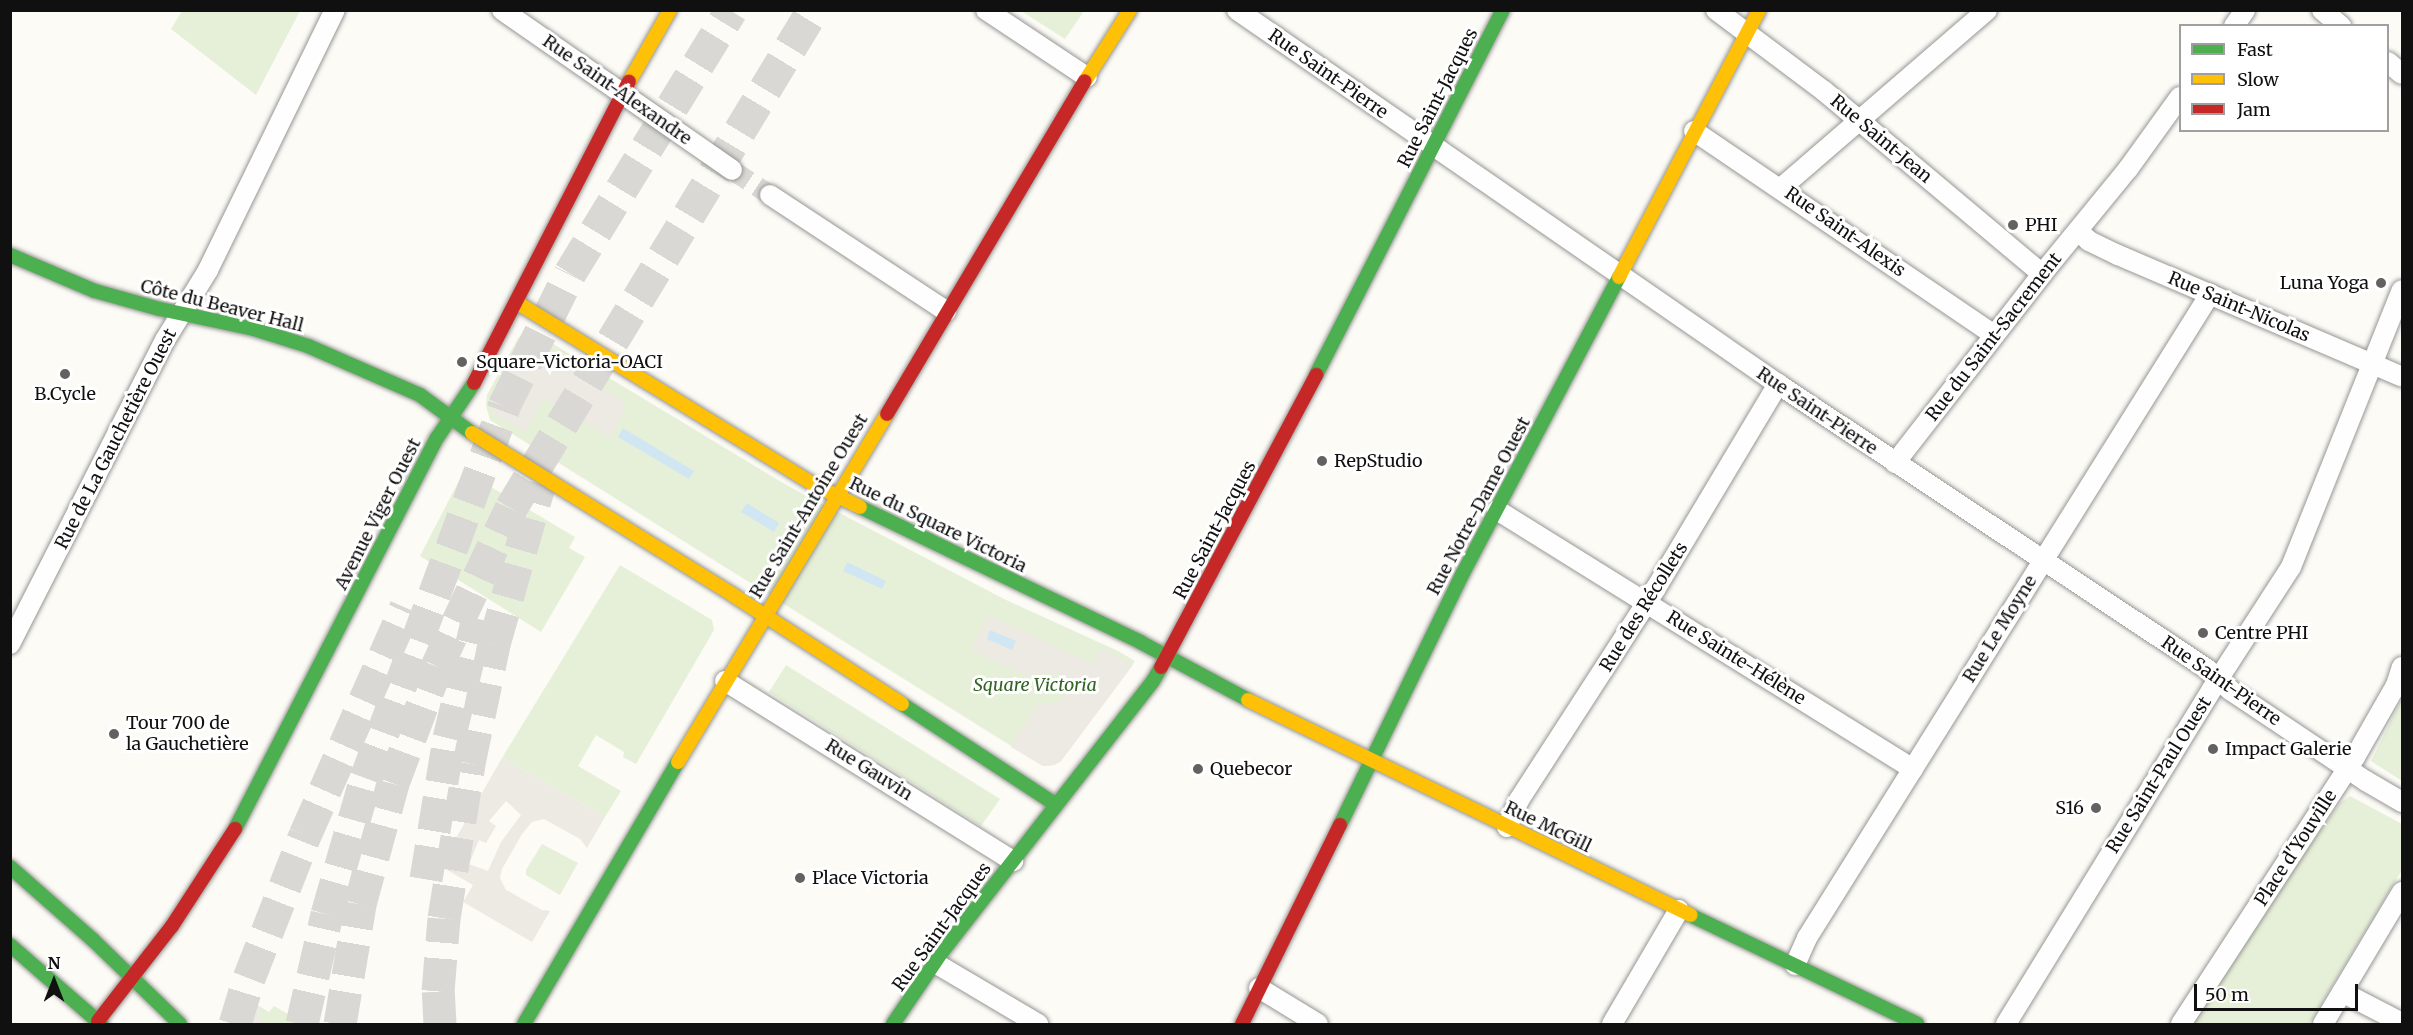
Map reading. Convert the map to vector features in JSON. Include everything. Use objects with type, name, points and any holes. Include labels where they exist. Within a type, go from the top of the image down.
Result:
[{"type":"street","name":"Rue de La Gauchetière Ouest","points":[[10,644],[165,340],[208,270],[335,10]]},
{"type":"street","name":"Rue Saint-Alexandre","points":[[502,10],[732,170]]},
{"type":"street","name":"Avenue Viger Ouest","points":[[99,1023],[189,901],[243,816],[437,438],[476,380],[622,94],[670,10]]},
{"type":"street","points":[[986,10],[1087,76]]},
{"type":"street","name":"Rue Saint-Antoine Ouest","points":[[524,1024],[946,311],[1087,76],[1130,10]]},
{"type":"street","name":"Rue Saint-Pierre","points":[[1237,10],[1432,147],[1778,384],[2207,669],[2230,690],[2348,769],[2403,802]]},
{"type":"street","name":"Rue Saint-Jacques","points":[[893,1024],[935,963],[1055,804],[1153,681],[1336,337],[1503,10]]},
{"type":"street","name":"Rue Saint-Jean","points":[[1716,10],[1858,120],[2042,274]]},
{"type":"street","name":"Rue Notre-Dame Ouest","points":[[1242,1024],[1371,762],[1387,724],[1759,10]]},
{"type":"street","points":[[1781,188],[1987,10]]},
{"type":"street","points":[[2235,24],[2245,10]]},
{"type":"street","points":[[2322,10],[2339,24]]},
{"type":"street","points":[[2389,63],[2403,74]]},
{"type":"street","name":"Rue du Saint-Sacrement","points":[[1895,463],[2042,274],[2128,169],[2179,100]]},
{"type":"street","name":"Rue Saint-Alexis","points":[[1694,131],[1994,335]]},
{"type":"street","points":[[770,195],[946,311]]},
{"type":"street","name":"Rue Saint-Nicolas","points":[[2078,231],[2098,246],[2403,377]]},
{"type":"street","name":"Côte du Beaver Hall","points":[[10,255],[80,285],[182,313],[254,329],[308,346],[420,395],[452,417]]},
{"type":"street","name":"Rue Saint-Paul Ouest","points":[[2006,1024],[2291,567],[2403,290]]},
{"type":"street","name":"Rue Le Moyne","points":[[1795,965],[1807,939],[2210,294]]},
{"type":"street","name":"Rue du Square Victoria","points":[[516,302],[773,461],[838,496],[1167,657]]},
{"type":"street","name":"Rue des Récollets","points":[[1507,827],[1519,800],[1646,602],[1778,384]]},
{"type":"street","points":[[452,417],[473,434],[764,616],[1055,804]]},
{"type":"street","name":"Rue Sainte-Hélène","points":[[1497,510],[1913,770]]},
{"type":"street","name":"Rue McGill","points":[[1167,657],[1198,675],[1371,762],[1917,1024]]},
{"type":"street","name":"Place d'Youville","points":[[2181,1024],[2348,769],[2392,693],[2403,667]]},
{"type":"street","name":"Rue Gauvin","points":[[725,681],[1013,861]]},
{"type":"street","points":[[10,867],[180,1024]]},
{"type":"street","points":[[2323,1024],[2403,892]]},
{"type":"street","points":[[1612,1024],[1679,910]]},
{"type":"street","points":[[10,945],[99,1023]]},
{"type":"street","points":[[935,963],[1038,1024]]},
{"type":"street","points":[[1259,988],[1318,1024]]},
{"type":"street","points":[[2342,992],[2403,1023]]},
{"type":"green space","points":[[182,11],[300,11],[256,95],[171,29]]},
{"type":"green space","points":[[1021,11],[1084,11],[1065,39]]},
{"type":"green space","name":"Square Victoria","points":[[525,332],[535,333],[788,486],[1004,599],[1135,661],[1061,761],[1054,765],[1043,766],[490,420],[486,406],[487,395],[518,338]]},
{"type":"green space","points":[[464,471],[575,537],[569,548],[585,557],[541,632],[420,556]]},
{"type":"green space","points":[[620,565],[712,620],[714,630],[636,764],[623,757],[624,752],[596,735],[578,766],[621,791],[605,817],[502,758]]},
{"type":"green space","points":[[786,665],[1000,799],[981,826],[769,692]]},
{"type":"green space","points":[[2402,698],[2402,781],[2371,761]]},
{"type":"green space","points":[[2350,796],[2402,824],[2402,870],[2309,1024],[2192,1024],[2279,889],[2340,803]]},
{"type":"green space","points":[[542,844],[578,863],[560,895],[526,875],[526,870]]},
{"type":"green space","points":[[259,1006],[269,1012],[274,1006],[305,1024],[262,1024],[262,1019],[258,1018]]},
{"type":"shaded area","points":[[528,344],[626,402],[611,438],[543,399],[524,432],[492,413]]},
{"type":"shaded area","points":[[988,615],[1094,664],[1100,648],[1133,665],[1061,761],[1054,765],[1043,766],[1011,747],[1037,705],[1064,701],[1060,672],[1029,677],[971,650]]},
{"type":"shaded area","points":[[502,758],[605,817],[587,848],[580,839],[544,819],[532,822],[522,834],[502,869],[500,878],[506,890],[542,910],[550,911],[532,942],[463,902],[473,885],[440,866]],"holes":[[[506,801],[521,815],[501,842],[488,871],[469,864],[479,840],[486,843],[496,826],[489,821]]]},
{"type":"shaded area","points":[[251,1002],[259,1006],[258,1018],[262,1019],[262,1024],[235,1024],[232,1021]]},
{"type":"water","points":[[623,428],[694,471],[689,479],[618,437]]},
{"type":"water","points":[[747,503],[779,523],[774,532],[741,512]]},
{"type":"water","points":[[847,562],[886,581],[882,589],[843,571]]},
{"type":"water","points":[[990,630],[1016,641],[1012,650],[987,639]]},
{"type":"tunnel","points":[[302,1024],[327,914],[366,778],[504,406],[570,273],[731,10]]},
{"type":"tunnel","points":[[340,1024],[360,904],[393,783],[437,666],[511,508],[813,10]]},
{"type":"tunnel","points":[[732,170],[770,195]]},
{"type":"tunnel","points":[[440,1024],[438,991],[444,918],[469,763],[494,644],[540,483]]},
{"type":"tunnel","points":[[235,1024],[249,978],[305,835],[406,607]]},
{"type":"tunnel","points":[[426,879],[449,738],[478,618]]},
{"type":"traffic: fast","points":[[1316,375],[1503,10]]},
{"type":"traffic: fast","points":[[10,255],[95,291],[160,309],[254,329],[308,346],[420,395],[472,433]]},
{"type":"traffic: fast","points":[[1340,825],[1463,573],[1619,277]]},
{"type":"traffic: fast","points":[[235,829],[437,438],[474,383]]},
{"type":"traffic: fast","points":[[860,507],[1140,642],[1248,700]]},
{"type":"traffic: fast","points":[[893,1024],[942,952],[1153,681],[1161,667]]},
{"type":"traffic: fast","points":[[902,704],[1055,804]]},
{"type":"traffic: fast","points":[[524,1024],[678,762]]},
{"type":"traffic: fast","points":[[10,867],[93,940],[180,1024]]},
{"type":"traffic: fast","points":[[1690,915],[1917,1024]]},
{"type":"traffic: fast","points":[[10,945],[101,1024]]},
{"type":"traffic: slow","points":[[629,82],[670,10]]},
{"type":"traffic: slow","points":[[1085,81],[1130,10]]},
{"type":"traffic: slow","points":[[1619,277],[1759,10]]},
{"type":"traffic: slow","points":[[516,302],[815,485],[860,507]]},
{"type":"traffic: slow","points":[[678,762],[887,414]]},
{"type":"traffic: slow","points":[[472,433],[733,595],[902,704]]},
{"type":"traffic: slow","points":[[1248,700],[1690,915]]},
{"type":"traffic: jam","points":[[887,414],[1085,81]]},
{"type":"traffic: jam","points":[[474,383],[629,82]]},
{"type":"traffic: jam","points":[[1161,667],[1316,375]]},
{"type":"traffic: jam","points":[[1242,1024],[1340,825]]},
{"type":"traffic: jam","points":[[98,1021],[172,926],[235,829]]},
{"type":"place","name":"PHI","points":[[2013,225]]},
{"type":"place","name":"Luna Yoga","points":[[2381,283]]},
{"type":"place","name":"Square-Victoria-OACI","points":[[462,362]]},
{"type":"place","name":"B.Cycle","points":[[65,374]]},
{"type":"place","name":"RepStudio","points":[[1322,461]]},
{"type":"place","name":"Centre PHI","points":[[2203,633]]},
{"type":"place","name":"Tour 700 de la Gauchetière","points":[[114,734]]},
{"type":"place","name":"Impact Galerie","points":[[2213,749]]},
{"type":"place","name":"Quebecor","points":[[1198,769]]},
{"type":"place","name":"S16","points":[[2096,808]]},
{"type":"place","name":"Place Victoria","points":[[800,878]]}]
